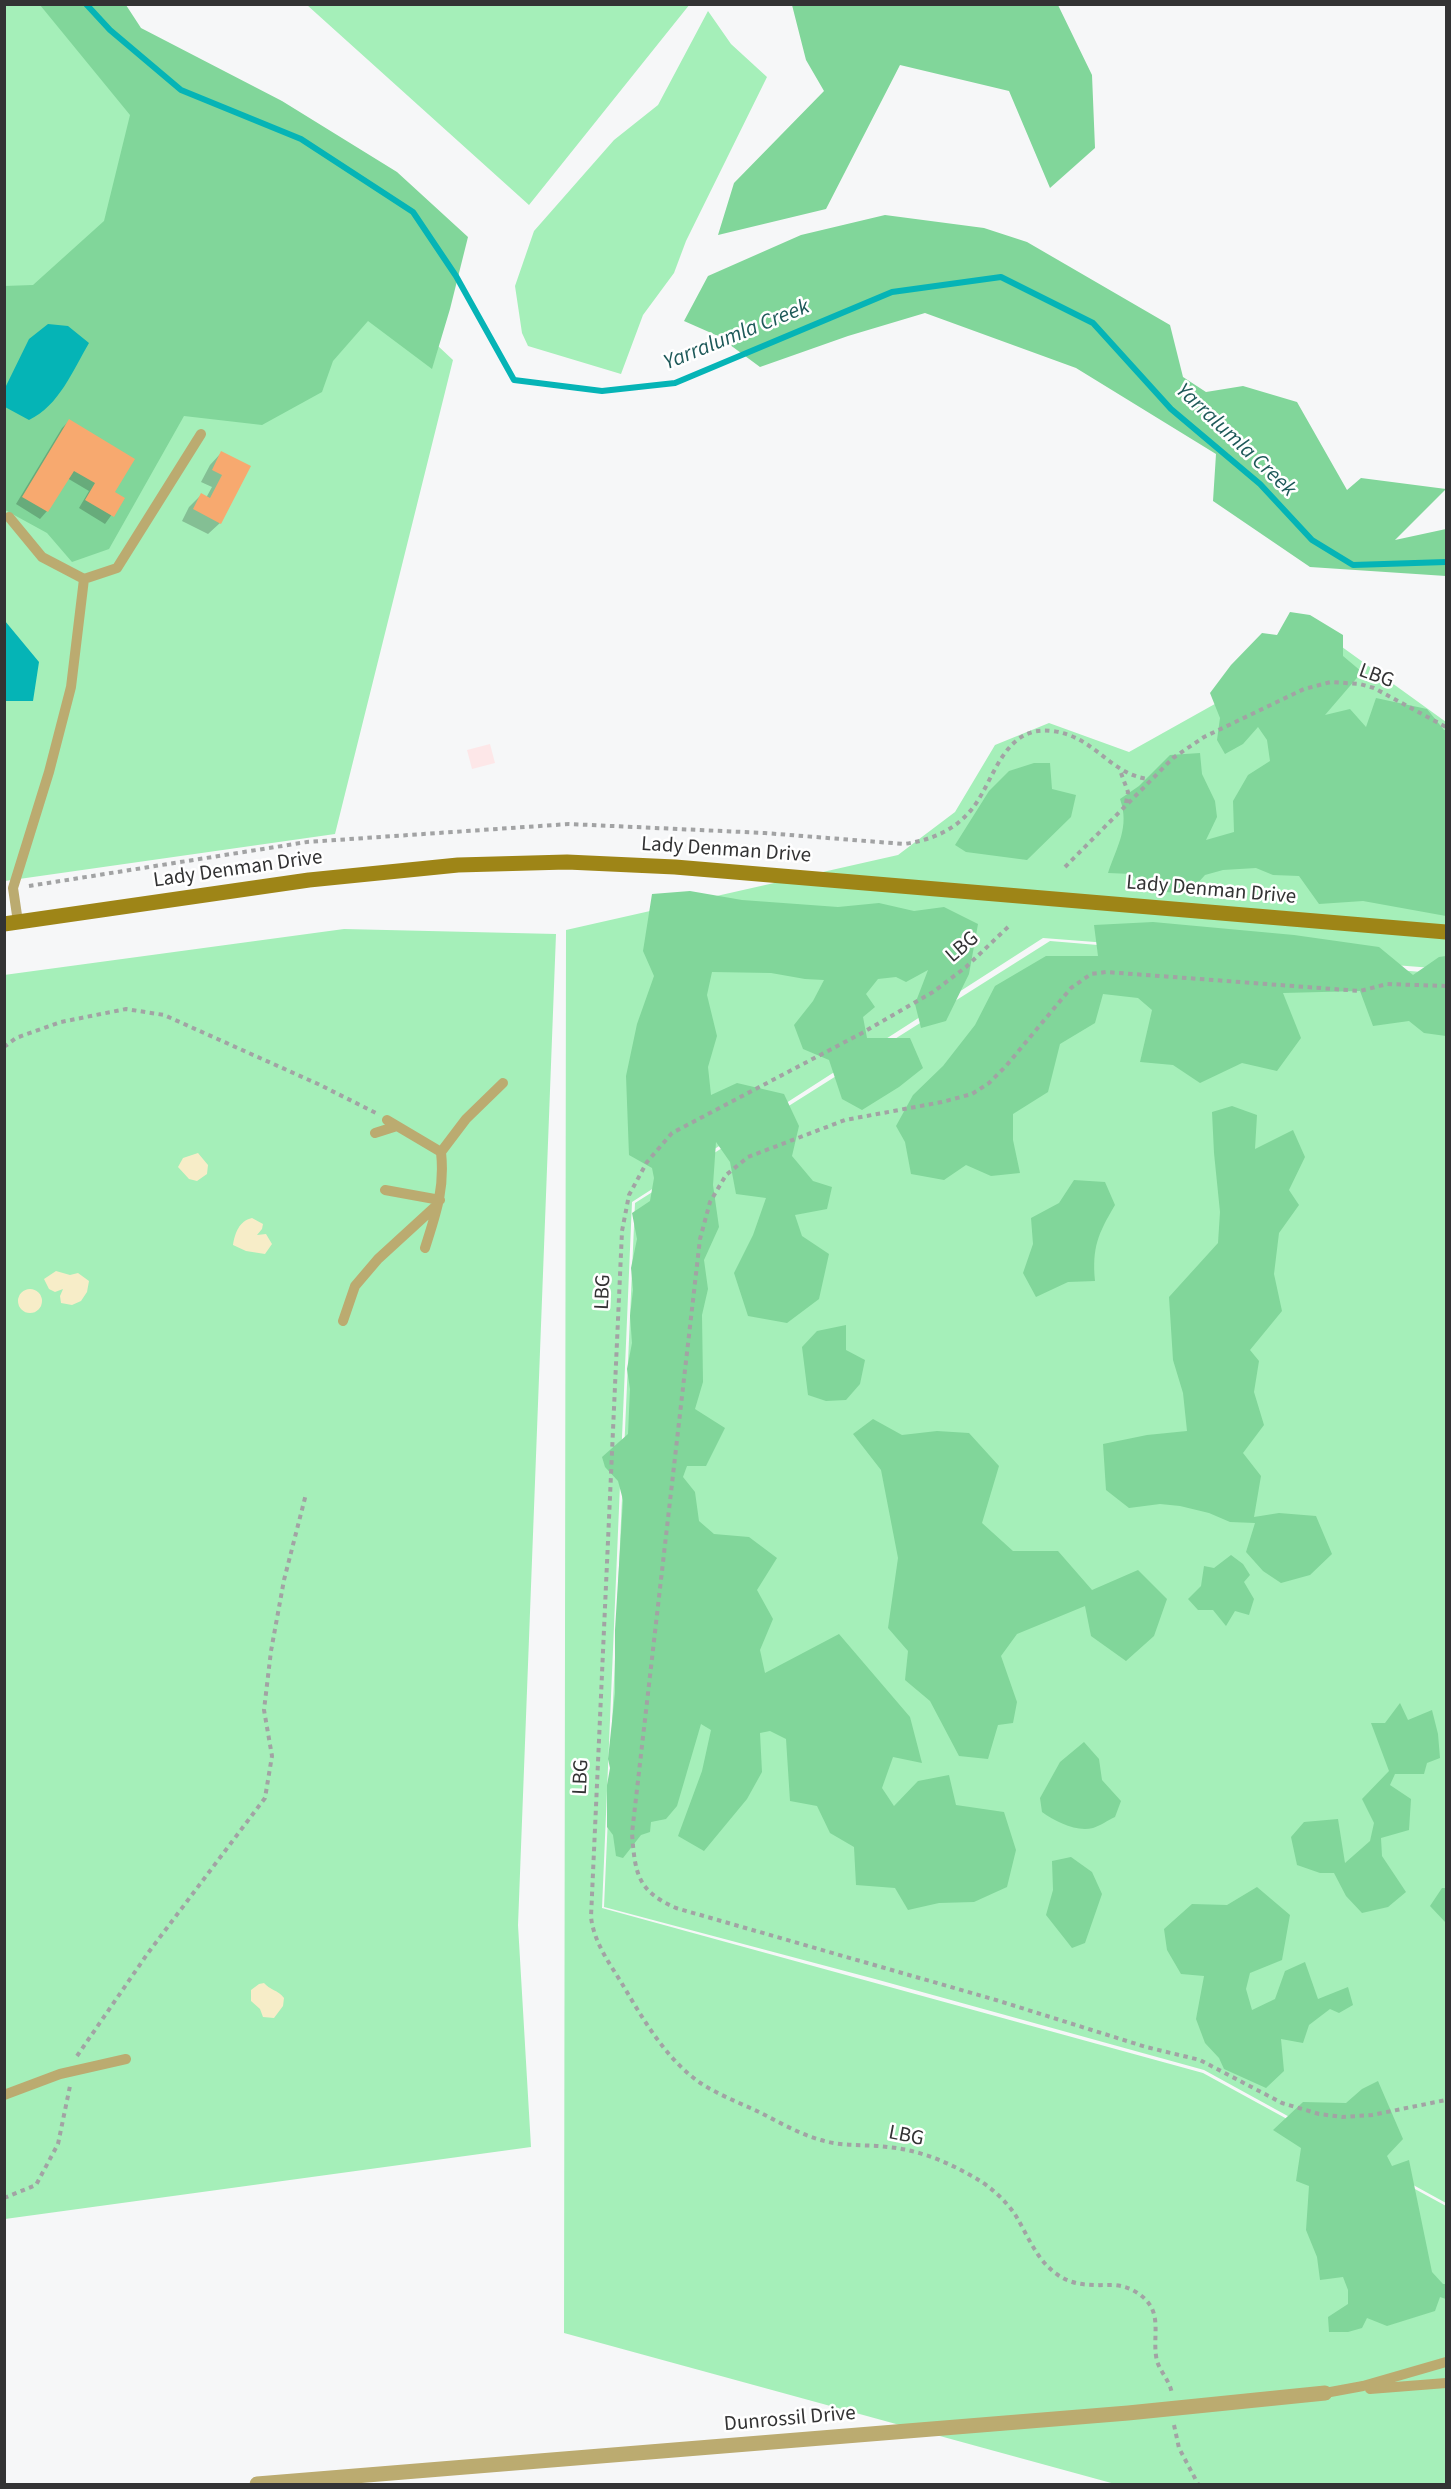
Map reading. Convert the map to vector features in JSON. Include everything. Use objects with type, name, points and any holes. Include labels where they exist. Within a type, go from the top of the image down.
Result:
[{"type":"street","name":"Lady Denman Drive","points":[[11,923],[320,879],[458,865],[567,862],[687,868],[1446,932]]},
{"type":"street","name":"Dunrossil Drive","points":[[257,2484],[1174,2408],[1325,2393]]},
{"type":"lane","points":[[9,517],[42,557],[84,579],[117,568],[201,434]]},
{"type":"lane","points":[[11,923],[13,888],[49,772],[71,687],[84,579]]},
{"type":"lane","points":[[424,1248],[440,1201],[443,1173],[441,1152],[466,1119],[503,1083]]},
{"type":"lane","points":[[375,1133],[392,1123],[441,1152]]},
{"type":"lane","points":[[385,1190],[440,1201]]},
{"type":"lane","points":[[343,1321],[355,1286],[378,1259],[440,1201]]},
{"type":"lane","points":[[4,2095],[60,2074],[126,2059]]},
{"type":"lane","name":"Dunrossil Drive","points":[[1325,2393],[1363,2386],[1446,2362]]},
{"type":"lane","name":"Dunrossil Drive","points":[[1325,2393],[1446,2383]]},
{"type":"path","name":"LBG","points":[[1065,867],[1149,779],[1173,758],[1204,737],[1317,684],[1346,682],[1374,688],[1446,727]]},
{"type":"path","points":[[13,888],[307,842],[569,824],[765,833],[904,844],[935,837],[962,820],[981,795],[1006,750],[1027,734],[1044,731],[1068,735],[1096,748],[1120,771],[1138,778],[1149,779]]},
{"type":"path","points":[[1120,771],[1128,792],[1126,803]]},
{"type":"path","name":"LBG","points":[[1008,927],[966,967],[933,992],[862,1033],[672,1133],[647,1162],[629,1196],[622,1231],[592,1924],[599,1946],[666,2052],[703,2085],[820,2140],[841,2144],[889,2147],[942,2160],[979,2180],[997,2194],[1015,2214],[1044,2261],[1058,2275],[1075,2283],[1092,2286],[1117,2285],[1131,2289],[1149,2302],[1156,2323],[1157,2360],[1171,2387],[1174,2432],[1179,2448],[1198,2484]]},
{"type":"path","points":[[1446,986],[1387,984],[1360,991],[1106,972],[1091,974],[1071,988],[1005,1066],[989,1083],[972,1094],[942,1102],[845,1120],[748,1157],[726,1175],[710,1202],[699,1239],[632,1833],[637,1874],[644,1887],[660,1901],[676,1908],[996,2000],[1146,2047],[1200,2060],[1282,2103],[1319,2114],[1342,2117],[1372,2115],[1446,2100]]},
{"type":"path","points":[[4,1047],[16,1038],[61,1022],[126,1010],[164,1015],[318,1084],[392,1123]]},
{"type":"path","points":[[4,2198],[36,2185],[58,2144],[76,2057],[148,1953],[265,1798],[272,1756],[264,1710],[271,1652],[284,1580],[306,1494]]},
{"type":"shaded area","points":[[490,744],[495,763],[472,769],[467,750]]},
{"type":"green space","points":[[307,4],[690,4],[529,205],[307,5]]},
{"type":"green space","points":[[4,5],[73,5],[453,360],[335,834],[5,881]]},
{"type":"green space","points":[[40,5],[126,5],[141,28],[282,101],[397,172],[468,237],[432,369],[368,321],[333,361],[322,392],[262,425],[184,416],[109,549],[72,562],[47,533],[5,510],[4,286],[33,285],[104,221],[130,115]]},
{"type":"green space","points":[[792,5],[1058,5],[1092,75],[1095,148],[1050,188],[1009,91],[900,65],[826,209],[718,235],[734,183],[824,91],[806,60]]},
{"type":"green space","points":[[708,11],[731,44],[767,77],[686,241],[674,273],[643,315],[621,374],[528,346],[522,333],[515,286],[534,231],[614,140],[658,105]]},
{"type":"green space","points":[[885,215],[984,228],[1027,242],[1170,325],[1183,377],[1206,392],[1243,386],[1297,402],[1347,490],[1361,478],[1446,489],[1395,540],[1446,529],[1446,576],[1310,567],[1213,501],[1216,454],[1076,368],[925,313],[848,336],[760,367],[718,336],[684,321],[708,276],[801,235]]},
{"type":"green space","points":[[1290,612],[1310,615],[1343,635],[1343,656],[1362,672],[1325,715],[1350,709],[1366,727],[1376,698],[1427,709],[1446,730],[1446,916],[1363,901],[1319,904],[1299,876],[1273,875],[1256,868],[1223,870],[1205,875],[1188,894],[1145,890],[1132,874],[1108,873],[1123,828],[1123,809],[1120,799],[1139,786],[1170,755],[1200,753],[1202,774],[1215,801],[1217,817],[1206,840],[1234,832],[1233,801],[1248,775],[1270,761],[1267,740],[1258,727],[1243,744],[1225,754],[1217,740],[1220,718],[1210,693],[1231,665],[1262,633],[1277,635]]},
{"type":"green space","points":[[1331,639],[1446,722],[1446,969],[1043,938],[632,1202],[602,1908],[1203,2073],[1446,2206],[1446,2484],[1115,2484],[564,2333],[566,930],[898,855],[955,812],[995,745],[1049,723],[1129,752]]},
{"type":"green space","points":[[1034,763],[1050,763],[1052,789],[1076,795],[1071,817],[1027,860],[966,852],[955,845],[989,791],[1009,771]]},
{"type":"green space","points":[[690,891],[742,900],[838,907],[879,903],[914,911],[944,907],[978,924],[969,974],[946,1021],[921,1028],[915,1004],[928,970],[906,982],[896,977],[878,979],[866,994],[875,1007],[863,1017],[867,1038],[910,1038],[923,1068],[899,1087],[862,1110],[842,1099],[829,1060],[803,1049],[794,1025],[813,1001],[824,980],[771,973],[712,972],[707,995],[717,1036],[708,1067],[711,1095],[737,1083],[784,1094],[799,1126],[792,1156],[813,1181],[832,1187],[827,1209],[795,1215],[802,1236],[829,1254],[819,1299],[787,1323],[748,1316],[734,1273],[753,1235],[766,1198],[736,1194],[730,1162],[716,1142],[713,1185],[719,1227],[704,1260],[708,1289],[702,1315],[703,1382],[695,1409],[725,1428],[706,1466],[687,1466],[683,1477],[695,1492],[699,1521],[714,1534],[749,1537],[777,1558],[757,1590],[773,1619],[760,1650],[765,1673],[839,1634],[910,1717],[922,1763],[893,1757],[882,1788],[894,1806],[918,1781],[949,1775],[956,1805],[1004,1812],[1016,1850],[1007,1887],[974,1902],[939,1903],[908,1910],[895,1888],[856,1885],[854,1847],[830,1833],[817,1806],[790,1801],[786,1739],[770,1731],[760,1733],[762,1772],[747,1799],[704,1851],[678,1836],[702,1771],[711,1730],[701,1724],[677,1806],[666,1819],[651,1822],[650,1832],[641,1835],[623,1858],[616,1856],[613,1835],[607,1827],[607,1785],[610,1768],[608,1759],[615,1693],[615,1630],[623,1500],[618,1481],[605,1467],[602,1457],[628,1434],[630,1389],[627,1369],[632,1343],[630,1316],[633,1290],[631,1268],[637,1239],[632,1213],[650,1201],[654,1178],[652,1168],[629,1155],[626,1076],[637,1024],[654,976],[643,951],[652,894]]},
{"type":"green space","points":[[1153,922],[1294,935],[1379,947],[1413,975],[1439,957],[1446,956],[1446,1036],[1424,1033],[1409,1021],[1373,1026],[1360,991],[1283,993],[1301,1038],[1277,1071],[1242,1063],[1200,1083],[1173,1065],[1140,1062],[1152,1010],[1138,998],[1103,994],[1095,1023],[1060,1044],[1048,1092],[1013,1114],[1013,1140],[1020,1173],[991,1176],[966,1165],[944,1180],[911,1174],[905,1142],[896,1126],[913,1095],[943,1066],[975,1025],[995,986],[1046,956],[1098,956],[1094,925]]},
{"type":"green space","points":[[344,929],[556,934],[518,1925],[531,2147],[5,2219],[4,975]]},
{"type":"green space","points":[[1050,941],[1446,974],[1446,2203],[1204,2070],[604,1907],[635,1203]]},
{"type":"green space","points":[[1232,1106],[1257,1115],[1255,1149],[1293,1130],[1305,1157],[1289,1190],[1299,1205],[1279,1233],[1274,1274],[1282,1311],[1250,1350],[1259,1361],[1254,1392],[1264,1425],[1243,1453],[1261,1476],[1254,1517],[1279,1513],[1316,1516],[1332,1554],[1310,1575],[1281,1583],[1263,1571],[1246,1552],[1255,1523],[1230,1522],[1209,1513],[1180,1506],[1160,1504],[1129,1508],[1106,1490],[1103,1444],[1147,1435],[1187,1431],[1183,1393],[1173,1360],[1169,1297],[1218,1243],[1220,1212],[1212,1112]]},
{"type":"green space","points":[[1074,1180],[1105,1182],[1115,1205],[1104,1224],[1098,1241],[1094,1259],[1095,1281],[1068,1282],[1036,1297],[1023,1273],[1033,1244],[1031,1218],[1059,1203]]},
{"type":"green space","points":[[846,1325],[846,1350],[865,1360],[860,1384],[846,1400],[826,1401],[808,1395],[802,1347],[817,1331]]},
{"type":"green space","points":[[873,1419],[902,1435],[937,1431],[969,1433],[999,1466],[982,1523],[1013,1551],[1058,1551],[1092,1590],[1138,1570],[1167,1599],[1154,1636],[1126,1661],[1091,1636],[1085,1606],[1017,1634],[1001,1656],[1017,1702],[1013,1723],[998,1725],[988,1759],[959,1756],[930,1701],[905,1680],[908,1651],[888,1628],[898,1558],[881,1470],[853,1434]]},
{"type":"green space","points":[[1231,1555],[1243,1564],[1250,1575],[1244,1582],[1254,1599],[1249,1615],[1235,1611],[1226,1626],[1213,1610],[1198,1610],[1188,1599],[1201,1586],[1204,1566],[1214,1568]]},
{"type":"green space","points":[[1400,1703],[1408,1720],[1432,1710],[1438,1734],[1440,1758],[1427,1763],[1424,1774],[1395,1774],[1390,1785],[1411,1799],[1409,1830],[1381,1838],[1382,1856],[1406,1892],[1388,1907],[1362,1913],[1346,1896],[1334,1873],[1320,1873],[1297,1865],[1291,1837],[1304,1822],[1338,1819],[1345,1863],[1370,1841],[1374,1823],[1362,1799],[1389,1771],[1371,1723],[1385,1723]]},
{"type":"green space","points":[[1084,1742],[1099,1759],[1102,1780],[1121,1801],[1115,1817],[1096,1827],[1080,1829],[1060,1823],[1042,1812],[1040,1798],[1060,1762]]},
{"type":"green space","points":[[1071,1857],[1092,1872],[1102,1894],[1085,1943],[1072,1948],[1046,1915],[1053,1890],[1052,1861]]},
{"type":"green space","points":[[1257,1887],[1290,1915],[1282,1960],[1250,1973],[1246,1989],[1252,2010],[1275,1999],[1285,1971],[1305,1962],[1318,1999],[1348,1987],[1353,2005],[1339,2013],[1330,2009],[1309,2025],[1303,2043],[1281,2039],[1284,2071],[1266,2088],[1224,2069],[1219,2058],[1205,2043],[1196,2019],[1204,1976],[1181,1974],[1167,1950],[1164,1929],[1192,1904],[1227,1905]]},
{"type":"green space","points":[[1442,1888],[1446,1888],[1446,1923],[1430,1906]]},
{"type":"green space","points":[[1378,2081],[1403,2139],[1387,2156],[1392,2166],[1409,2160],[1432,2272],[1443,2284],[1446,2284],[1446,2299],[1440,2297],[1435,2311],[1387,2326],[1367,2318],[1362,2328],[1348,2332],[1329,2332],[1328,2317],[1348,2304],[1348,2290],[1343,2277],[1320,2280],[1317,2257],[1306,2230],[1309,2186],[1296,2181],[1301,2148],[1273,2130],[1303,2102],[1346,2103],[1362,2089]]},
{"type":"sand","points":[[198,1153],[208,1165],[207,1174],[197,1181],[189,1179],[178,1167],[183,1158]]},
{"type":"sand","points":[[252,1218],[263,1224],[257,1235],[266,1234],[272,1244],[265,1254],[246,1251],[233,1245],[238,1228]]},
{"type":"sand","points":[[56,1271],[70,1275],[78,1273],[89,1281],[87,1292],[81,1301],[72,1305],[61,1303],[60,1296],[63,1289],[55,1292],[49,1289],[44,1279]]},
{"type":"sand","points":[[30,1289],[35,1290],[41,1296],[41,1306],[35,1312],[30,1313],[25,1312],[19,1306],[18,1301],[19,1296],[25,1290]]},
{"type":"sand","points":[[264,1983],[284,1998],[283,2006],[274,2018],[263,2017],[260,2009],[251,2001],[251,1990]]},
{"type":"water","points":[[48,324],[68,326],[89,343],[57,397],[40,414],[29,420],[5,407],[5,388],[29,339]]},
{"type":"water","points":[[5,621],[39,662],[33,701],[5,701]]},
{"type":"building","points":[[69,419],[135,459],[115,492],[125,498],[114,517],[85,500],[95,483],[74,471],[48,512],[22,497]]},
{"type":"building","points":[[221,451],[251,466],[221,524],[193,509],[201,493],[210,498],[222,475],[212,470]]},
{"type":"waterway","name":"Yarralumla Creek","points":[[86,4],[110,30],[181,90],[301,139],[413,212],[456,276],[514,380],[602,391],[675,383],[892,292],[1001,277],[1093,323],[1171,409],[1260,484],[1312,540],[1353,565],[1446,562]]}]
